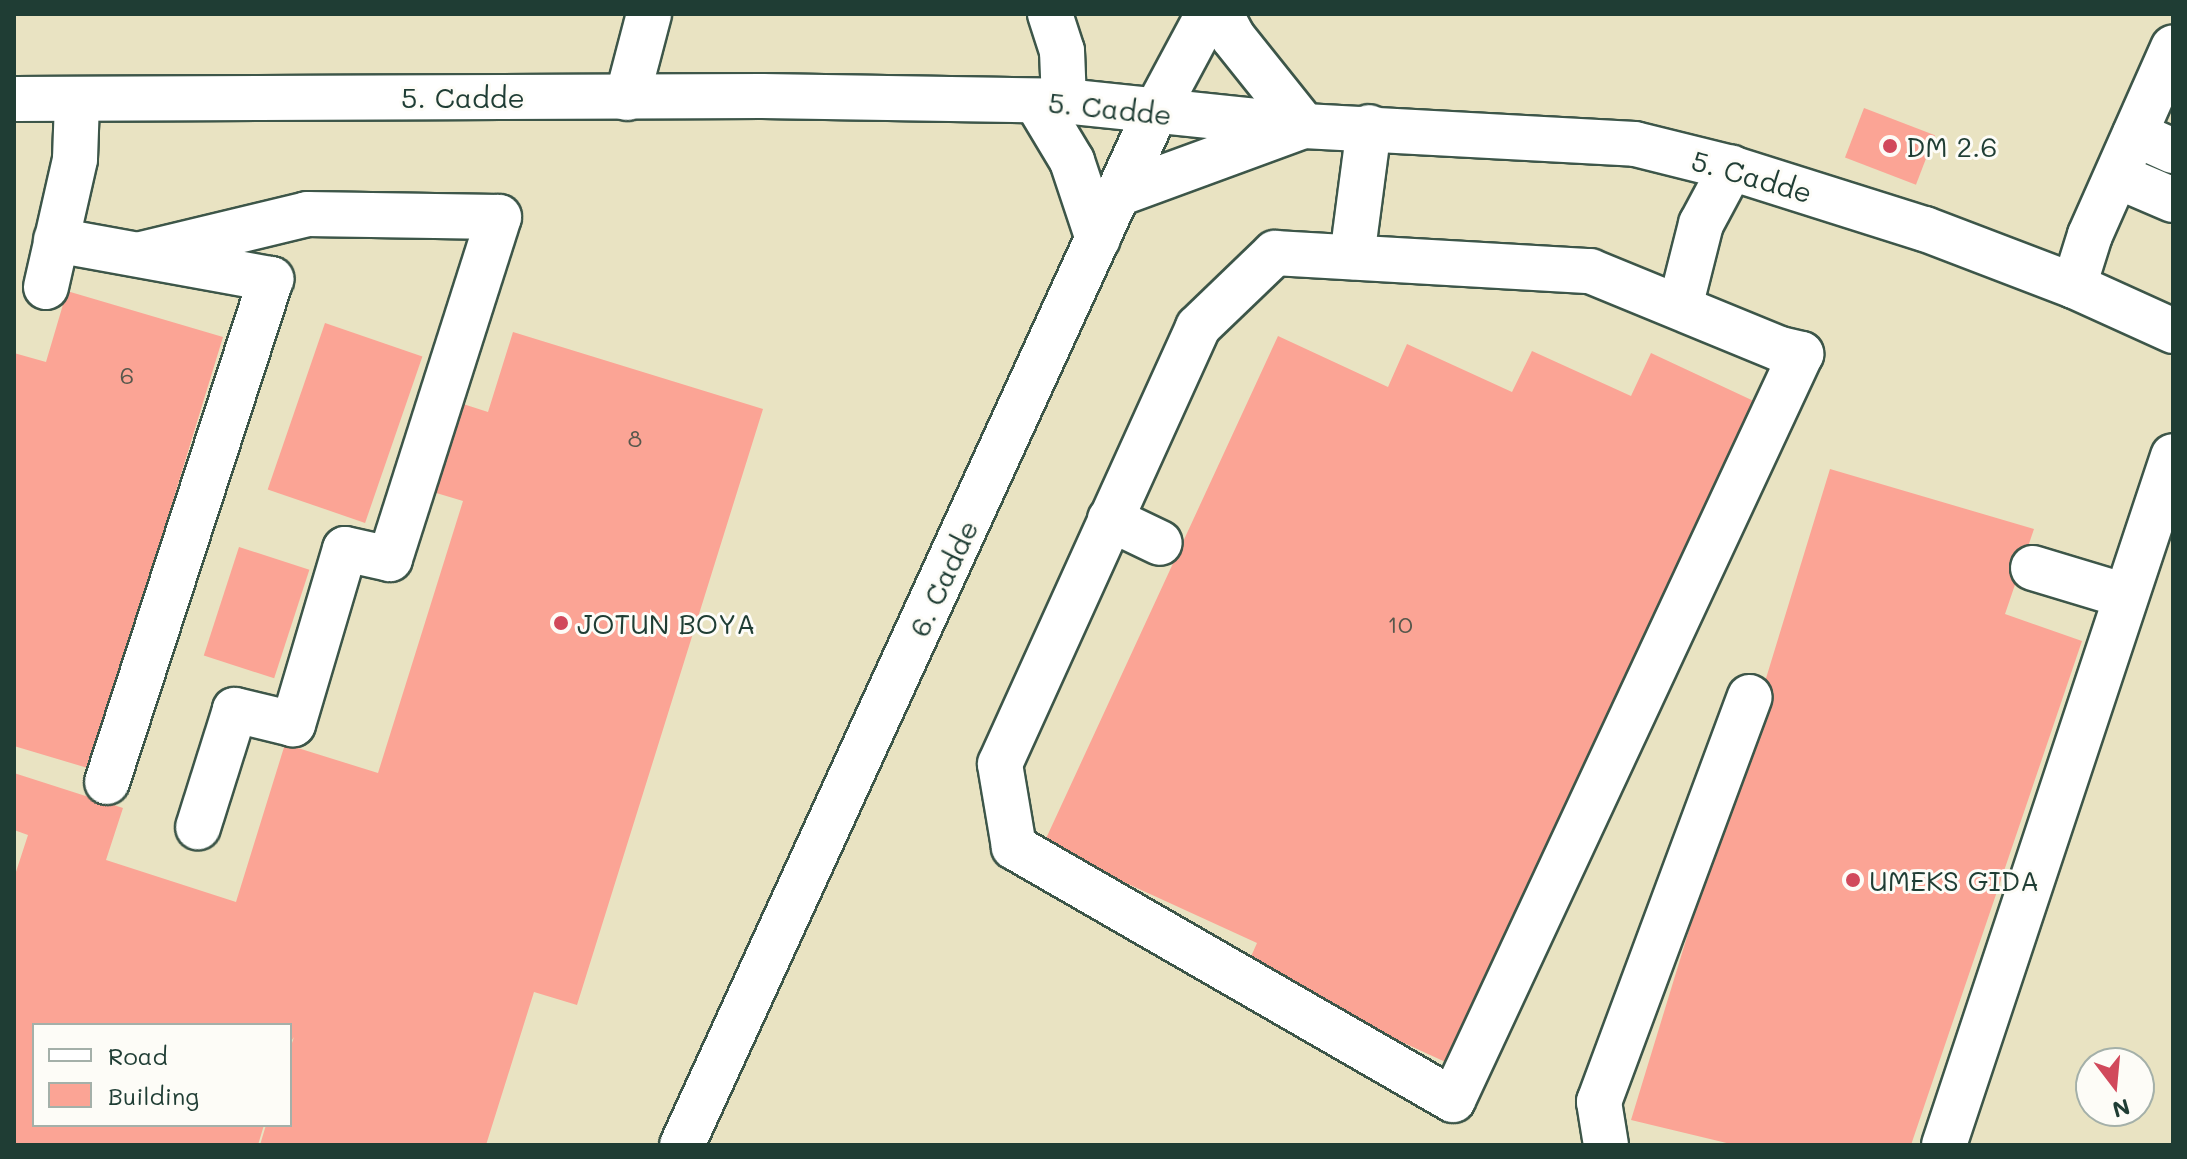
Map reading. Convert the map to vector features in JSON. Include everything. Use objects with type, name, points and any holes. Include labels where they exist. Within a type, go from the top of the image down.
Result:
[{"type":"street","points":[[627,98],[649,14]]},
{"type":"street","points":[[1050,14],[1062,51],[1050,101],[1098,239]]},
{"type":"street","name":"6. Cadde","points":[[682,1145],[1155,113],[1208,14]]},
{"type":"street","points":[[1118,194],[1304,126],[1241,47],[1221,14]]},
{"type":"street","points":[[2074,286],[2090,235],[2117,176],[2154,142],[2173,48]]},
{"type":"street","name":"5. Cadde","points":[[14,99],[903,97],[1050,101],[1304,126],[1369,127],[1635,144],[1731,168],[1925,229],[2074,286],[2173,331]]},
{"type":"street","points":[[46,287],[75,159],[77,101]]},
{"type":"street","points":[[1352,257],[1369,127]]},
{"type":"street","points":[[1680,307],[1701,224],[1731,168]]},
{"type":"street","points":[[2117,176],[2173,200]]},
{"type":"street","points":[[142,254],[307,214],[499,217],[390,559],[345,549],[293,724],[235,710],[198,827]]},
{"type":"street","points":[[56,240],[271,279],[107,782]]},
{"type":"street","points":[[1275,253],[1590,271],[1680,307],[1801,354],[1453,1100],[1014,847],[1000,764],[1198,327],[1275,253]]},
{"type":"street","points":[[1944,1145],[2173,456]]},
{"type":"street","points":[[1110,519],[1160,543]]},
{"type":"street","points":[[2033,568],[2126,596]]},
{"type":"street","points":[[1606,1145],[1599,1102],[1750,697]]},
{"type":"building","name":"DM 2.6","points":[[1864,108],[1935,135],[1916,185],[1845,157]]},
{"type":"building","points":[[67,291],[223,337],[91,769],[14,746],[14,353],[46,362]]},
{"type":"building","points":[[325,323],[422,357],[365,523],[268,489]]},
{"type":"building","name":"JOTUN BOYA","points":[[513,332],[763,409],[577,1005],[534,992],[486,1145],[260,1145],[265,1127],[292,1127],[292,1023],[32,1023],[32,1127],[263,1127],[258,1145],[14,1145],[14,878],[28,835],[14,830],[14,773],[123,808],[106,860],[236,902],[285,744],[378,773],[463,501],[433,492],[460,403],[488,412]]},
{"type":"building","points":[[1278,336],[1388,387],[1407,344],[1512,392],[1532,351],[1631,396],[1651,353],[1758,403],[1452,1065],[1245,970],[1257,943],[1043,845]]},
{"type":"building","name":"UMEKS GIDA","points":[[1830,469],[2034,529],[2005,614],[2082,641],[1911,1145],[1735,1145],[1631,1120]]},
{"type":"building","points":[[239,547],[309,570],[274,678],[204,655]]},
{"type":"place","name":"DM 2.6","points":[[1890,146]]},
{"type":"place","name":"JOTUN BOYA","points":[[561,623]]},
{"type":"place","name":"UMEKS GIDA","points":[[1853,880]]}]
